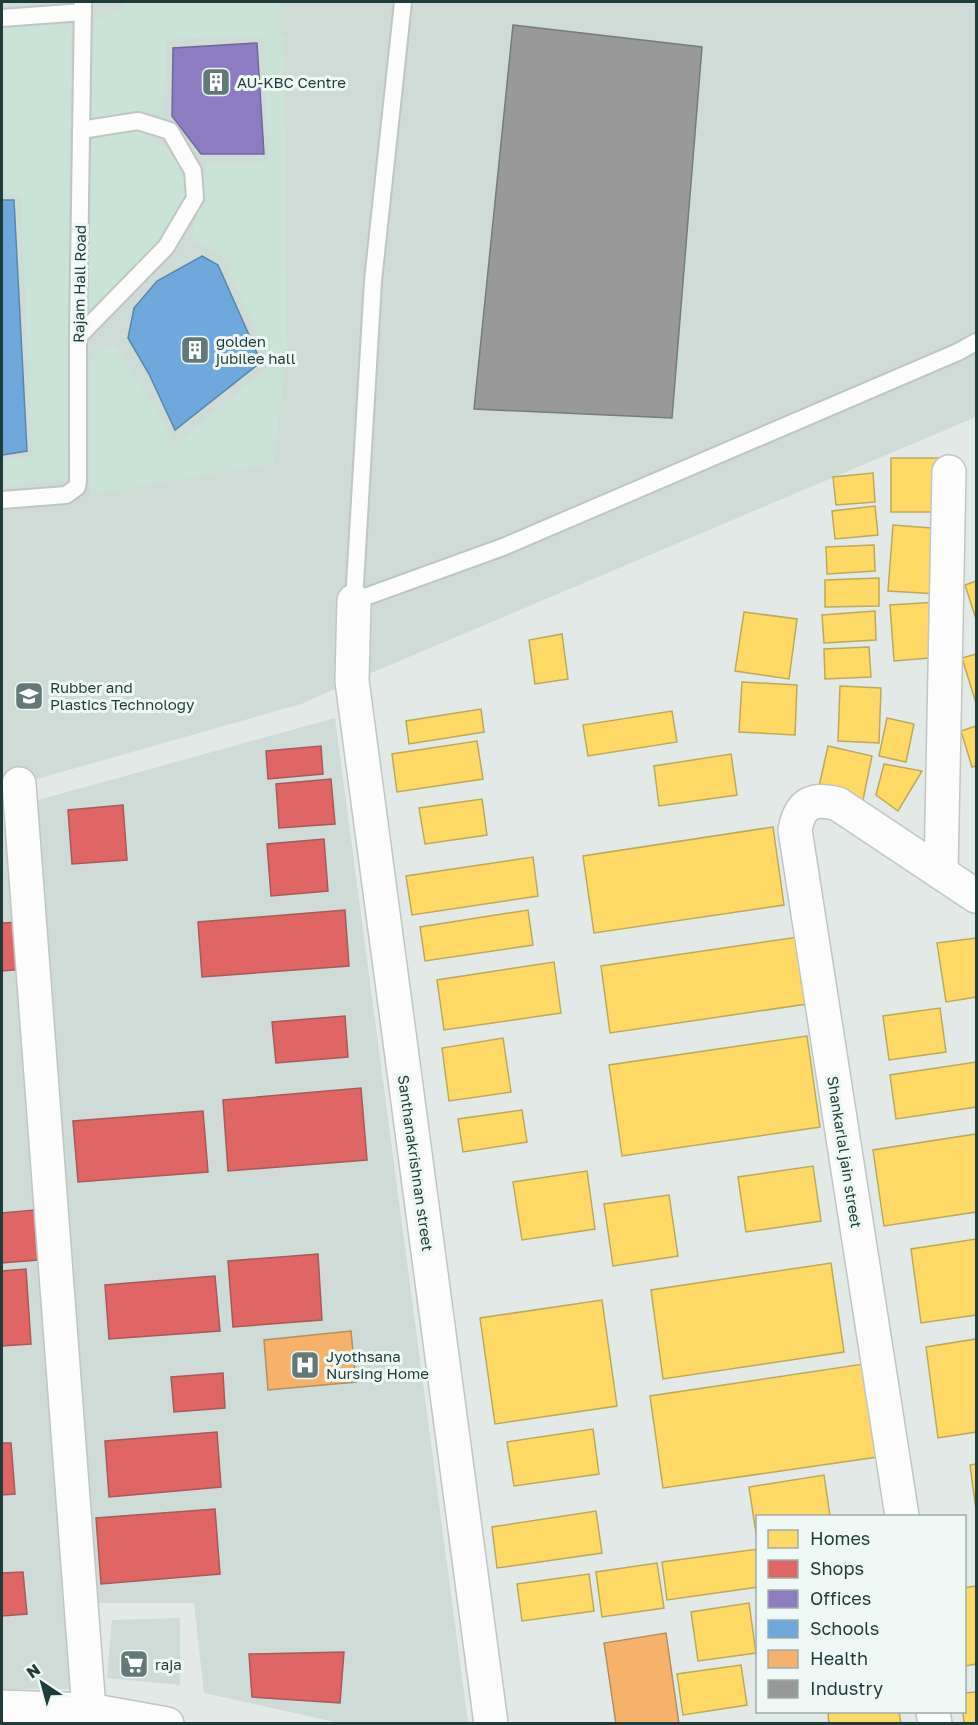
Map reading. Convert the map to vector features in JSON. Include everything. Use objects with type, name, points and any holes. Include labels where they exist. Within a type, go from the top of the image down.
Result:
[{"type":"street","points":[[949,472],[964,884]]},
{"type":"street","name":"Santhanakrishnan street","points":[[354,601],[352,681],[490,1724]]},
{"type":"street","points":[[19,784],[89,1710]]},
{"type":"street","name":"Shankarlal jain street","points":[[902,1515],[795,830],[798,816],[806,807],[821,799],[838,804],[964,884]]},
{"type":"street","points":[[2,1707],[89,1710],[167,1724]]},
{"type":"lane","points":[[403,2],[373,281],[354,601],[503,548],[768,435],[976,342]]},
{"type":"lane","points":[[2,18],[83,7]]},
{"type":"lane","name":"Rajam Hall Road","points":[[2,500],[66,495],[77,487],[83,7]]},
{"type":"lane","points":[[78,338],[165,247],[195,198],[193,171],[170,131],[138,121],[81,130]]},
{"type":"shaded area","points":[[2,2],[976,2],[976,417],[304,703],[2,789]]},
{"type":"shaded area","points":[[335,718],[468,1723],[339,1723],[204,1693],[194,1603],[71,1603],[72,1689],[2,1689],[2,810]]},
{"type":"shaded area","points":[[180,1618],[180,1685],[107,1678],[112,1620]]},
{"type":"green space","points":[[123,2],[280,2],[280,36],[284,36],[287,346],[274,463],[91,495],[91,355],[115,344],[176,444],[271,365],[223,257],[192,239],[206,163],[269,162],[263,36],[167,39],[163,116],[144,111],[91,118],[94,22],[123,7]]},
{"type":"green space","points":[[71,24],[67,480],[2,487],[2,461],[32,456],[21,195],[2,193],[2,27]]},
{"type":"green space","points":[[137,129],[170,151],[183,175],[185,196],[163,239],[87,316],[92,139]]},
{"type":"building: Homes","points":[[891,458],[939,458],[939,512],[891,512]]},
{"type":"building: Homes","points":[[873,473],[875,502],[836,505],[833,477]]},
{"type":"building: Homes","points":[[875,506],[878,535],[835,539],[832,511]]},
{"type":"building: Homes","points":[[893,525],[944,529],[938,594],[888,591]]},
{"type":"building: Homes","points":[[874,545],[875,571],[827,574],[826,547]]},
{"type":"building: Homes","points":[[879,578],[879,606],[825,607],[825,580]]},
{"type":"building: Homes","points":[[976,581],[976,619],[965,585]]},
{"type":"building: Homes","points":[[938,602],[941,657],[894,661],[890,605]]},
{"type":"building: Homes","points":[[875,611],[876,640],[824,643],[822,615]]},
{"type":"building: Homes","points":[[744,612],[797,619],[789,679],[735,671]]},
{"type":"building: Homes","points":[[562,634],[568,679],[535,684],[529,640]]},
{"type":"building: Homes","points":[[869,647],[871,677],[825,679],[824,649]]},
{"type":"building: Homes","points":[[976,654],[976,703],[962,658]]},
{"type":"building: Homes","points":[[742,682],[797,685],[795,735],[739,732]]},
{"type":"building: Homes","points":[[840,686],[881,688],[879,743],[838,741]]},
{"type":"building: Homes","points":[[481,709],[484,732],[409,744],[406,721]]},
{"type":"building: Homes","points":[[672,711],[677,742],[588,756],[583,725]]},
{"type":"building: Homes","points":[[887,718],[914,724],[906,762],[879,756]]},
{"type":"building: Homes","points":[[976,726],[976,766],[972,767],[961,731]]},
{"type":"building: Homes","points":[[477,741],[483,779],[397,792],[392,754]]},
{"type":"building: Homes","points":[[828,746],[872,756],[863,800],[818,791]]},
{"type":"building: Homes","points":[[731,754],[737,795],[659,806],[654,766]]},
{"type":"building: Homes","points":[[884,764],[922,771],[898,811],[876,795]]},
{"type":"building: Homes","points":[[482,799],[487,835],[425,844],[419,808]]},
{"type":"building: Homes","points":[[773,827],[784,905],[594,933],[583,856]]},
{"type":"building: Homes","points":[[533,857],[538,896],[412,915],[406,876]]},
{"type":"building: Homes","points":[[528,910],[533,945],[425,961],[420,927]]},
{"type":"building: Homes","points":[[798,937],[807,1004],[610,1033],[601,966]]},
{"type":"building: Homes","points":[[976,938],[976,997],[946,1002],[937,943]]},
{"type":"building: Homes","points":[[554,962],[561,1013],[444,1030],[437,980]]},
{"type":"building: Homes","points":[[940,1008],[946,1052],[889,1060],[883,1016]]},
{"type":"building: Homes","points":[[807,1036],[820,1127],[622,1156],[609,1065]]},
{"type":"building: Homes","points":[[503,1038],[511,1092],[449,1101],[442,1048]]},
{"type":"building: Homes","points":[[976,1062],[976,1107],[896,1119],[890,1075]]},
{"type":"building: Homes","points":[[522,1110],[527,1142],[463,1152],[458,1119]]},
{"type":"building: Homes","points":[[976,1134],[976,1212],[884,1226],[873,1150]]},
{"type":"building: Homes","points":[[813,1166],[821,1221],[746,1232],[738,1177]]},
{"type":"building: Homes","points":[[587,1171],[595,1229],[522,1240],[513,1182]]},
{"type":"building: Homes","points":[[669,1195],[678,1256],[613,1266],[604,1204]]},
{"type":"building: Homes","points":[[976,1239],[976,1315],[921,1323],[911,1249]]},
{"type":"building: Homes","points":[[831,1263],[844,1352],[663,1379],[651,1290]]},
{"type":"building: Homes","points":[[602,1300],[617,1406],[495,1424],[480,1318]]},
{"type":"building: Homes","points":[[976,1339],[976,1432],[938,1438],[926,1347]]},
{"type":"building: Homes","points":[[870,1363],[884,1456],[663,1488],[650,1396]]},
{"type":"building: Homes","points":[[593,1429],[599,1474],[514,1486],[507,1442]]},
{"type":"building: Homes","points":[[976,1464],[976,1510],[970,1465]]},
{"type":"building: Homes","points":[[824,1475],[830,1515],[756,1515],[756,1533],[749,1487]]},
{"type":"building: Homes","points":[[596,1511],[602,1553],[497,1568],[492,1527]]},
{"type":"building: Homes","points":[[756,1549],[756,1587],[667,1600],[662,1562]]},
{"type":"building: Homes","points":[[657,1563],[664,1608],[602,1617],[596,1572]]},
{"type":"building: Homes","points":[[589,1574],[594,1611],[522,1621],[517,1584]]},
{"type":"building: Homes","points":[[976,1586],[976,1664],[966,1666],[966,1588]]},
{"type":"building: Homes","points":[[749,1603],[756,1653],[698,1661],[691,1612]]},
{"type":"building: Homes","points":[[741,1665],[747,1705],[683,1715],[677,1674]]},
{"type":"building: Homes","points":[[976,1692],[976,1724],[964,1724],[966,1693]]},
{"type":"building: Homes","points":[[828,1713],[899,1713],[901,1724],[829,1724]]},
{"type":"building: Shops","points":[[321,746],[323,774],[268,779],[266,751]]},
{"type":"building: Shops","points":[[331,779],[335,824],[279,828],[276,784]]},
{"type":"building: Shops","points":[[123,805],[127,860],[72,864],[68,810]]},
{"type":"building: Shops","points":[[324,839],[328,891],[271,896],[267,844]]},
{"type":"building: Shops","points":[[345,910],[349,966],[202,977],[198,922]]},
{"type":"building: Shops","points":[[20,922],[24,969],[2,971],[2,923]]},
{"type":"building: Shops","points":[[345,1016],[348,1057],[276,1063],[272,1022]]},
{"type":"building: Shops","points":[[361,1088],[367,1160],[228,1171],[223,1100]]},
{"type":"building: Shops","points":[[203,1111],[208,1172],[78,1182],[73,1121]]},
{"type":"building: Shops","points":[[35,1210],[38,1260],[2,1263],[2,1213]]},
{"type":"building: Shops","points":[[318,1254],[322,1320],[233,1327],[228,1261]]},
{"type":"building: Shops","points":[[26,1269],[31,1344],[2,1346],[2,1271]]},
{"type":"building: Shops","points":[[215,1276],[220,1331],[109,1339],[105,1285]]},
{"type":"building: Shops","points":[[223,1373],[225,1408],[174,1412],[171,1377]]},
{"type":"building: Shops","points":[[217,1432],[221,1487],[109,1497],[105,1441]]},
{"type":"building: Shops","points":[[2,1443],[11,1443],[15,1494],[2,1495]]},
{"type":"building: Shops","points":[[215,1509],[220,1574],[101,1584],[96,1518]]},
{"type":"building: Shops","points":[[23,1572],[27,1614],[2,1616],[2,1573]]},
{"type":"building: Shops","points":[[344,1652],[340,1703],[252,1697],[249,1654]]},
{"type":"building: Offices","name":"AU-KBC Centre","points":[[257,43],[264,154],[201,154],[172,116],[173,48]]},
{"type":"building: Schools","points":[[2,200],[14,200],[27,451],[2,455]]},
{"type":"building: Schools","name":"golden jubilee hall","points":[[202,256],[218,265],[261,362],[175,430],[149,374],[128,338],[134,308],[157,281]]},
{"type":"building: Health","points":[[351,1331],[356,1382],[268,1390],[264,1340]]},
{"type":"building: Health","points":[[666,1633],[679,1724],[616,1724],[604,1643]]},
{"type":"building: Industry","points":[[513,25],[702,47],[672,418],[474,409]]},
{"type":"place","name":"AU-KBC Centre","points":[[216,82]]},
{"type":"place","name":"golden jubilee hall","points":[[195,350]]},
{"type":"place","name":"Rubber and Plastics Technology","points":[[29,696]]},
{"type":"place","name":"Jyothsana Nursing Home","points":[[305,1365]]},
{"type":"place","name":"raja","points":[[134,1664]]}]
